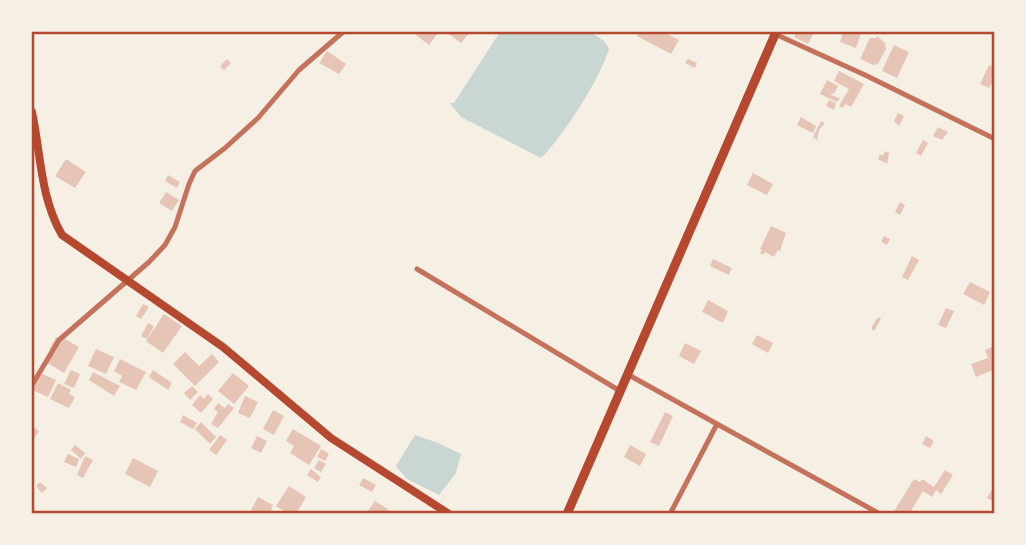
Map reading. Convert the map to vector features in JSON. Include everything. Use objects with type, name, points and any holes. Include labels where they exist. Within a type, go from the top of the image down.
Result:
[{"type":"highway","points":[[566,513],[776,33]]},
{"type":"main road","points":[[32,113],[43,188],[54,221],[62,235],[223,347],[331,438],[449,513]]},
{"type":"street","points":[[32,385],[59,340],[165,245],[175,227],[195,171],[234,141],[299,70],[343,32]]},
{"type":"street","points":[[776,33],[995,139]]},
{"type":"street","points":[[417,269],[620,391]]},
{"type":"street","points":[[627,374],[880,513]]},
{"type":"street","points":[[670,513],[717,424]]},
{"type":"shaded area","points":[[500,32],[591,32],[609,48],[580,106],[541,158],[461,117],[450,103],[454,103]]},
{"type":"shaded area","points":[[415,435],[461,454],[456,473],[439,495],[407,479],[396,466]]},
{"type":"building","points":[[418,32],[438,33],[429,45],[416,35]]},
{"type":"building","points":[[446,32],[470,32],[461,43]]},
{"type":"building","points":[[639,32],[663,32],[679,40],[671,54],[637,36]]},
{"type":"building","points":[[797,32],[814,32],[808,44],[794,37]]},
{"type":"building","points":[[843,32],[861,33],[856,48],[840,42]]},
{"type":"building","points":[[877,36],[885,43],[886,49],[878,64],[873,65],[860,59],[870,38]]},
{"type":"building","points":[[894,45],[909,52],[897,78],[882,71]]},
{"type":"building","points":[[327,51],[346,64],[339,74],[319,63]]},
{"type":"building","points":[[227,59],[231,63],[224,70],[220,66]]},
{"type":"building","points":[[688,59],[697,63],[695,68],[685,63]]},
{"type":"building","points":[[989,65],[995,68],[995,86],[991,84],[989,88],[980,84]]},
{"type":"building","points":[[839,71],[864,84],[851,107],[845,104],[843,108],[839,106],[849,89],[834,81]]},
{"type":"building","points":[[827,80],[838,86],[831,95],[840,98],[837,102],[820,94]]},
{"type":"building","points":[[829,100],[836,103],[834,110],[826,106]]},
{"type":"building","points":[[898,113],[904,116],[899,126],[894,121]]},
{"type":"building","points":[[801,117],[816,126],[813,133],[797,125]]},
{"type":"building","points":[[821,121],[825,123],[819,130],[817,140],[813,137]]},
{"type":"building","points":[[938,127],[948,132],[942,140],[933,136]]},
{"type":"building","points":[[923,140],[928,143],[921,156],[916,153]]},
{"type":"building","points":[[885,151],[889,153],[887,164],[878,159]]},
{"type":"building","points":[[66,159],[86,172],[75,188],[55,176]]},
{"type":"building","points":[[753,173],[773,184],[767,195],[747,185]]},
{"type":"building","points":[[168,175],[180,182],[177,188],[165,181]]},
{"type":"building","points":[[166,192],[179,200],[172,211],[159,203]]},
{"type":"building","points":[[900,202],[905,205],[900,215],[895,212]]},
{"type":"building","points":[[771,226],[786,233],[780,251],[778,250],[774,257],[765,252],[763,255],[760,253]]},
{"type":"building","points":[[884,236],[890,239],[887,245],[881,242]]},
{"type":"building","points":[[912,256],[919,260],[908,280],[902,277]]},
{"type":"building","points":[[713,259],[732,268],[729,275],[710,266]]},
{"type":"building","points":[[970,282],[990,292],[984,305],[963,294]]},
{"type":"building","points":[[708,300],[728,311],[723,323],[702,312]]},
{"type":"building","points":[[143,304],[149,307],[141,319],[136,316]]},
{"type":"building","points":[[946,308],[954,311],[946,328],[938,325]]},
{"type":"building","points":[[164,314],[182,326],[163,353],[146,341]]},
{"type":"building","points":[[878,317],[881,319],[874,331],[871,328]]},
{"type":"building","points":[[148,323],[154,326],[147,339],[141,336]]},
{"type":"building","points":[[757,335],[773,343],[768,353],[752,344]]},
{"type":"building","points":[[56,337],[79,347],[64,373],[46,362]]},
{"type":"building","points":[[685,343],[701,351],[694,364],[679,356]]},
{"type":"building","points":[[992,347],[995,369],[976,377],[971,364],[988,358],[985,350]]},
{"type":"building","points":[[96,349],[114,357],[106,374],[88,366]]},
{"type":"building","points":[[185,352],[199,366],[212,354],[219,362],[195,386],[173,364]]},
{"type":"building","points":[[120,359],[146,372],[136,390],[119,382],[122,376],[114,371]]},
{"type":"building","points":[[71,370],[80,374],[74,388],[64,384]]},
{"type":"building","points":[[153,370],[172,383],[168,390],[149,377]]},
{"type":"building","points":[[38,372],[56,380],[48,397],[32,390]]},
{"type":"building","points":[[93,372],[120,386],[114,396],[89,380]]},
{"type":"building","points":[[233,373],[249,386],[234,404],[218,391]]},
{"type":"building","points":[[58,383],[71,390],[69,394],[75,397],[69,408],[50,399]]},
{"type":"building","points":[[192,386],[198,392],[190,400],[184,393]]},
{"type":"building","points":[[208,394],[213,399],[201,413],[192,405],[200,395],[204,399]]},
{"type":"building","points":[[245,396],[258,402],[250,418],[238,413]]},
{"type":"building","points":[[218,403],[225,408],[228,404],[234,408],[218,428],[211,424],[218,412],[214,409]]},
{"type":"building","points":[[273,410],[284,416],[274,435],[263,429]]},
{"type":"building","points":[[665,412],[673,416],[659,446],[650,442]]},
{"type":"building","points":[[183,415],[197,423],[193,429],[180,422]]},
{"type":"building","points":[[201,422],[216,437],[210,444],[195,429]]},
{"type":"building","points":[[32,426],[39,431],[35,437],[32,435]]},
{"type":"building","points":[[293,429],[321,446],[309,465],[290,453],[294,446],[286,441]]},
{"type":"building","points":[[220,435],[227,440],[216,455],[209,450]]},
{"type":"building","points":[[257,436],[267,441],[261,453],[251,448]]},
{"type":"building","points":[[926,436],[934,441],[930,448],[922,444]]},
{"type":"building","points":[[75,445],[85,453],[81,459],[71,450]]},
{"type":"building","points":[[630,445],[646,454],[640,466],[624,457]]},
{"type":"building","points":[[321,449],[329,454],[325,461],[317,457]]},
{"type":"building","points":[[68,454],[79,459],[76,467],[64,462]]},
{"type":"building","points":[[85,456],[93,460],[83,478],[77,475]]},
{"type":"building","points":[[133,458],[158,471],[150,487],[125,474]]},
{"type":"building","points":[[319,460],[326,464],[321,472],[314,468]]},
{"type":"building","points":[[311,469],[321,477],[318,482],[307,475]]},
{"type":"building","points":[[945,470],[953,475],[941,494],[936,490],[932,497],[923,491],[909,514],[894,511],[914,479],[920,482],[922,479],[934,487]]},
{"type":"building","points":[[363,478],[376,485],[372,492],[359,485]]},
{"type":"building","points":[[40,482],[47,488],[42,493],[36,486]]},
{"type":"building","points":[[289,486],[306,497],[296,514],[288,514],[276,506]]},
{"type":"building","points":[[991,491],[995,493],[995,502],[987,498]]},
{"type":"building","points":[[258,497],[273,505],[271,510],[277,514],[257,514],[251,510]]},
{"type":"building","points":[[375,501],[389,510],[387,514],[366,514]]}]
